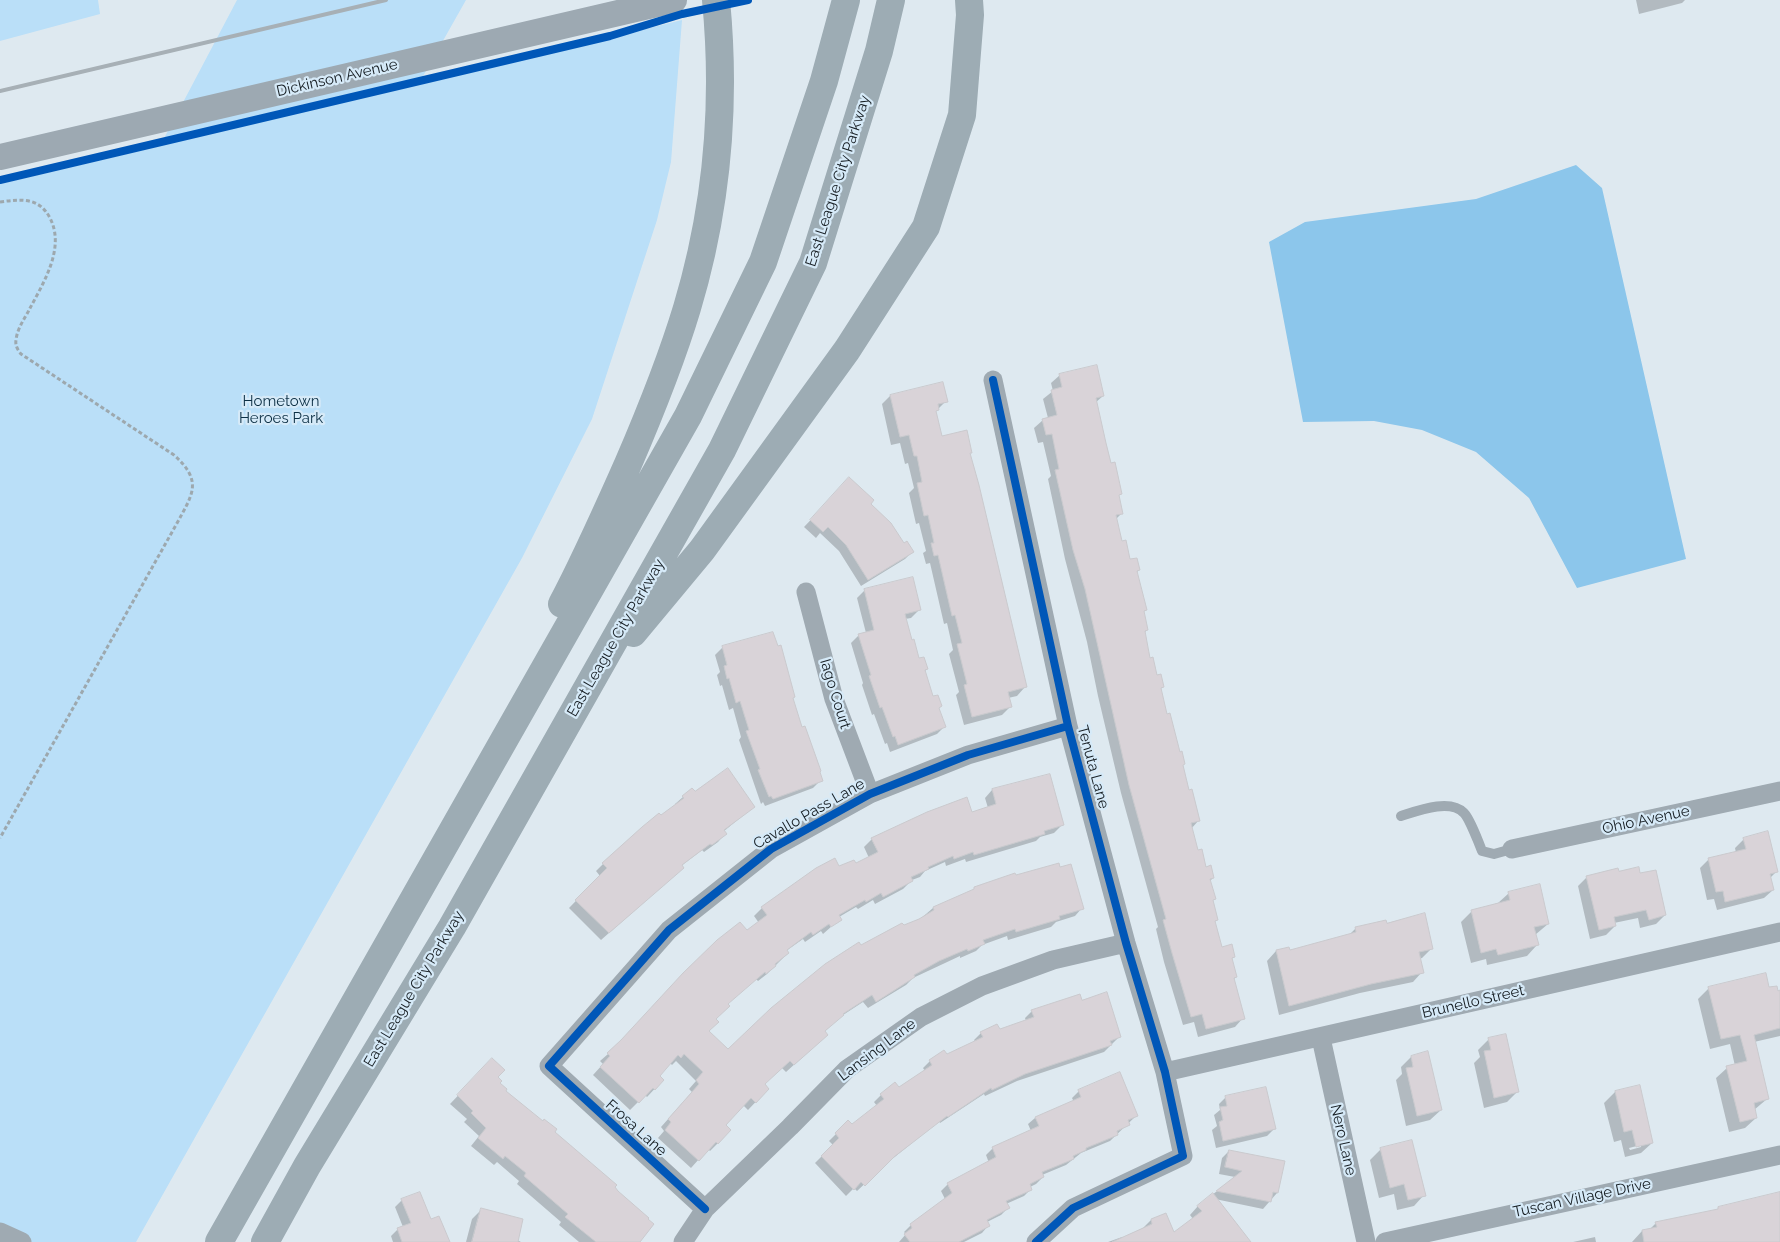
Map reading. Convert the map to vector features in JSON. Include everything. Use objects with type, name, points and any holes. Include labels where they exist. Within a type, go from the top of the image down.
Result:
[{"type":"main road","points":[[397,930],[443,817],[568,592],[607,511],[641,434],[680,333],[706,232],[716,162],[721,95],[716,0]]},
{"type":"main road","points":[[219,1242],[688,416],[763,262],[824,81],[846,0]]},
{"type":"main road","name":"East League City Parkway","points":[[265,1242],[307,1166],[452,926],[722,450],[813,263],[879,51],[891,0]]},
{"type":"main road","points":[[590,684],[702,550],[847,350],[926,227],[962,115],[970,0]]},
{"type":"street","name":"Dickinson Avenue","points":[[0,157],[674,0]]},
{"type":"street","name":"Tenuta Lane","points":[[993,380],[1068,726],[1126,943],[1165,1072],[1183,1156],[1073,1208],[1036,1242]]},
{"type":"street","name":"Iago Court","points":[[806,592],[834,699],[870,794]]},
{"type":"street","name":"Cavallo Pass Lane","points":[[549,1066],[669,930],[771,849],[870,794],[968,755],[1068,726]]},
{"type":"street","name":"Ohio Avenue","points":[[1512,849],[1780,791]]},
{"type":"street","name":"Brunello Street","points":[[1165,1072],[1321,1038],[1601,971],[1780,932]]},
{"type":"street","name":"Lansing Lane","points":[[683,1242],[705,1209],[847,1069],[921,1018],[982,986],[1017,973],[1053,960],[1126,943]]},
{"type":"street","name":"Nero Lane","points":[[1321,1038],[1366,1242]]},
{"type":"street","name":"Frosa Lane","points":[[549,1066],[705,1209]]},
{"type":"street","name":"Tuscan Village Drive","points":[[1385,1242],[1780,1155]]},
{"type":"street","points":[[0,1232],[22,1242]]},
{"type":"lane","points":[[1401,816],[1424,808],[1450,806],[1464,812],[1482,851],[1494,854],[1512,849]]},
{"type":"path","points":[[0,202],[28,200],[38,204],[46,210],[55,234],[55,251],[45,278],[20,327],[15,341],[17,349],[21,354],[174,455],[192,475],[193,485],[190,499],[176,525],[0,838]]},
{"type":"green space","points":[[0,0],[98,0],[100,14],[0,41]]},
{"type":"green space","name":"Hometown Heroes Park","points":[[237,0],[466,0],[418,85],[682,20],[671,162],[657,220],[592,419],[522,558],[136,1242],[0,1242],[0,184],[160,146]]},
{"type":"shaded area","points":[[1576,165],[1602,188],[1686,559],[1577,588],[1529,498],[1476,452],[1422,430],[1374,421],[1303,422],[1269,242],[1305,222],[1476,199]]},
{"type":"building","points":[[1097,365],[1104,396],[1096,398],[1111,463],[1115,462],[1122,494],[1119,495],[1123,514],[1116,515],[1122,541],[1126,540],[1130,559],[1137,558],[1140,570],[1137,571],[1147,610],[1144,611],[1148,630],[1145,631],[1150,658],[1153,657],[1157,675],[1161,674],[1164,687],[1161,688],[1167,714],[1170,713],[1180,752],[1182,751],[1189,790],[1192,789],[1200,821],[1191,823],[1198,850],[1202,849],[1206,867],[1211,865],[1214,878],[1210,879],[1216,899],[1213,900],[1218,920],[1215,921],[1222,947],[1232,944],[1235,957],[1232,958],[1237,977],[1234,978],[1245,1019],[1206,1029],[1202,1014],[1191,1017],[1163,920],[1166,919],[1129,785],[1085,589],[1073,550],[1055,470],[1059,469],[1052,434],[1046,435],[1042,419],[1057,415],[1051,390],[1062,387],[1059,374]]},
{"type":"building","points":[[943,382],[948,402],[938,404],[939,410],[936,411],[942,436],[967,430],[972,453],[970,453],[1027,687],[1008,692],[1012,707],[972,717],[964,685],[967,684],[957,644],[962,643],[955,615],[952,616],[938,555],[934,556],[931,543],[934,543],[928,515],[924,516],[917,483],[922,482],[917,456],[914,456],[909,435],[900,437],[890,395]]},
{"type":"building","points":[[849,477],[874,500],[871,504],[891,523],[904,543],[907,541],[914,552],[868,580],[846,545],[828,527],[823,532],[810,520]]},
{"type":"building","points":[[913,577],[921,610],[905,614],[919,658],[924,657],[928,669],[925,670],[933,696],[938,695],[942,706],[939,708],[946,727],[898,745],[895,736],[893,737],[882,707],[880,708],[858,634],[874,630],[864,589]]},
{"type":"building","points":[[773,632],[778,646],[781,645],[795,697],[793,698],[802,727],[805,726],[823,781],[773,799],[771,796],[769,797],[758,770],[760,769],[746,731],[749,730],[740,701],[736,703],[729,678],[727,679],[724,666],[727,665],[722,646]]},
{"type":"building","points":[[728,768],[755,807],[724,830],[727,834],[682,865],[684,868],[609,933],[575,900],[607,868],[602,863],[642,827],[659,813],[661,815],[684,798],[682,796],[692,788],[695,791]]},
{"type":"building","points":[[1050,774],[1064,825],[1044,831],[1045,834],[974,855],[973,852],[954,859],[953,856],[928,867],[929,869],[911,877],[913,881],[883,897],[881,893],[839,915],[842,920],[831,927],[829,924],[813,935],[811,932],[787,950],[789,953],[775,964],[776,966],[766,974],[765,972],[728,1004],[730,1006],[716,1019],[719,1022],[709,1031],[728,1049],[771,1008],[825,964],[859,942],[861,945],[902,923],[904,925],[919,919],[934,910],[933,907],[974,889],[974,887],[1015,873],[1016,875],[1059,863],[1060,867],[1071,864],[1084,909],[1059,916],[1060,919],[1016,932],[1015,929],[983,940],[985,944],[968,951],[967,949],[939,961],[914,975],[915,977],[876,1002],[872,995],[843,1014],[825,1031],[828,1035],[794,1065],[790,1061],[765,1084],[769,1089],[756,1103],[751,1098],[726,1125],[731,1130],[718,1144],[716,1142],[699,1161],[665,1130],[671,1122],[668,1119],[699,1084],[696,1080],[703,1072],[684,1054],[681,1058],[678,1055],[660,1076],[664,1080],[655,1090],[653,1088],[639,1103],[600,1067],[610,1056],[607,1053],[717,940],[740,922],[747,930],[767,915],[761,907],[816,868],[835,858],[839,866],[854,860],[856,863],[878,852],[871,838],[927,812],[967,797],[972,812],[996,804],[992,789]]},
{"type":"building","points":[[1768,831],[1778,872],[1770,874],[1774,890],[1725,902],[1723,891],[1716,892],[1708,858],[1746,849],[1743,838]]},
{"type":"building","points":[[1639,867],[1640,873],[1656,870],[1666,915],[1649,920],[1646,910],[1614,917],[1616,926],[1599,930],[1586,876],[1618,868],[1619,871]]},
{"type":"building","points":[[1540,884],[1549,924],[1534,927],[1539,945],[1498,955],[1496,949],[1481,953],[1471,910],[1510,900],[1508,892]]},
{"type":"building","points":[[1425,913],[1433,949],[1419,952],[1424,973],[1371,984],[1289,1006],[1276,950],[1289,947],[1290,950],[1356,932],[1355,927],[1386,920],[1387,923]]},
{"type":"building","points":[[1766,973],[1769,987],[1777,986],[1778,991],[1780,990],[1780,1028],[1754,1035],[1769,1099],[1754,1103],[1757,1118],[1740,1122],[1726,1066],[1747,1061],[1740,1035],[1721,1039],[1708,987]]},
{"type":"building","points":[[1107,992],[1121,1037],[1110,1041],[1112,1045],[1025,1074],[992,1090],[991,1088],[947,1116],[894,1157],[865,1186],[861,1182],[854,1190],[821,1156],[839,1138],[835,1133],[848,1120],[852,1124],[884,1099],[880,1094],[895,1082],[899,1087],[932,1065],[929,1060],[944,1050],[947,1054],[983,1037],[980,1032],[997,1024],[1000,1029],[1034,1017],[1031,1010],[1080,994],[1082,1000]]},
{"type":"building","points":[[1506,1034],[1519,1092],[1494,1098],[1484,1051],[1491,1050],[1488,1038]]},
{"type":"building","points":[[1428,1051],[1442,1110],[1417,1116],[1406,1068],[1413,1067],[1411,1056]]},
{"type":"building","points":[[492,1058],[505,1070],[498,1077],[502,1081],[500,1083],[507,1089],[506,1091],[543,1121],[544,1119],[557,1129],[555,1132],[617,1185],[615,1187],[618,1191],[654,1224],[640,1242],[596,1242],[565,1217],[568,1214],[524,1176],[526,1173],[505,1156],[503,1159],[478,1138],[486,1128],[457,1095]]},
{"type":"building","points":[[1120,1072],[1138,1116],[1128,1120],[1130,1125],[1117,1131],[1118,1135],[1086,1148],[1086,1150],[1073,1156],[1074,1159],[1042,1172],[1044,1177],[1030,1184],[1032,1190],[1006,1201],[1010,1208],[987,1220],[990,1226],[959,1242],[910,1242],[904,1234],[912,1228],[910,1224],[952,1193],[947,1183],[996,1157],[992,1147],[1039,1126],[1035,1117],[1081,1097],[1078,1090]]},
{"type":"building","points":[[1640,1085],[1653,1143],[1636,1147],[1632,1130],[1624,1132],[1615,1091]]},
{"type":"building","points":[[1266,1087],[1276,1129],[1223,1141],[1219,1122],[1223,1120],[1220,1107],[1227,1106],[1225,1096]]},
{"type":"building","points":[[1412,1140],[1426,1196],[1408,1200],[1404,1184],[1390,1188],[1380,1148]]},
{"type":"building","points":[[1229,1150],[1285,1161],[1278,1193],[1273,1192],[1271,1202],[1216,1191],[1242,1171],[1225,1167]]},
{"type":"building","points":[[420,1192],[431,1219],[439,1216],[450,1242],[402,1242],[397,1228],[411,1223],[401,1199]]},
{"type":"building","points":[[1780,1192],[1780,1242],[1644,1242],[1642,1230],[1657,1227],[1655,1222],[1718,1209],[1718,1207]]},
{"type":"building","points":[[1213,1193],[1251,1242],[1112,1242],[1152,1224],[1151,1219],[1166,1213],[1174,1232],[1202,1211],[1197,1206]]},
{"type":"building","points":[[481,1208],[523,1219],[518,1242],[472,1242]]},
{"type":"railway","points":[[0,91],[386,0]]},
{"type":"cycle path","points":[[0,180],[610,36],[682,14],[748,0]]},
{"type":"cycle path","points":[[993,380],[1068,726],[1126,943],[1165,1072],[1183,1156],[1073,1208],[1036,1242]]},
{"type":"cycle path","points":[[705,1209],[549,1066],[669,930],[771,849],[870,794],[968,755],[1068,726]]}]
